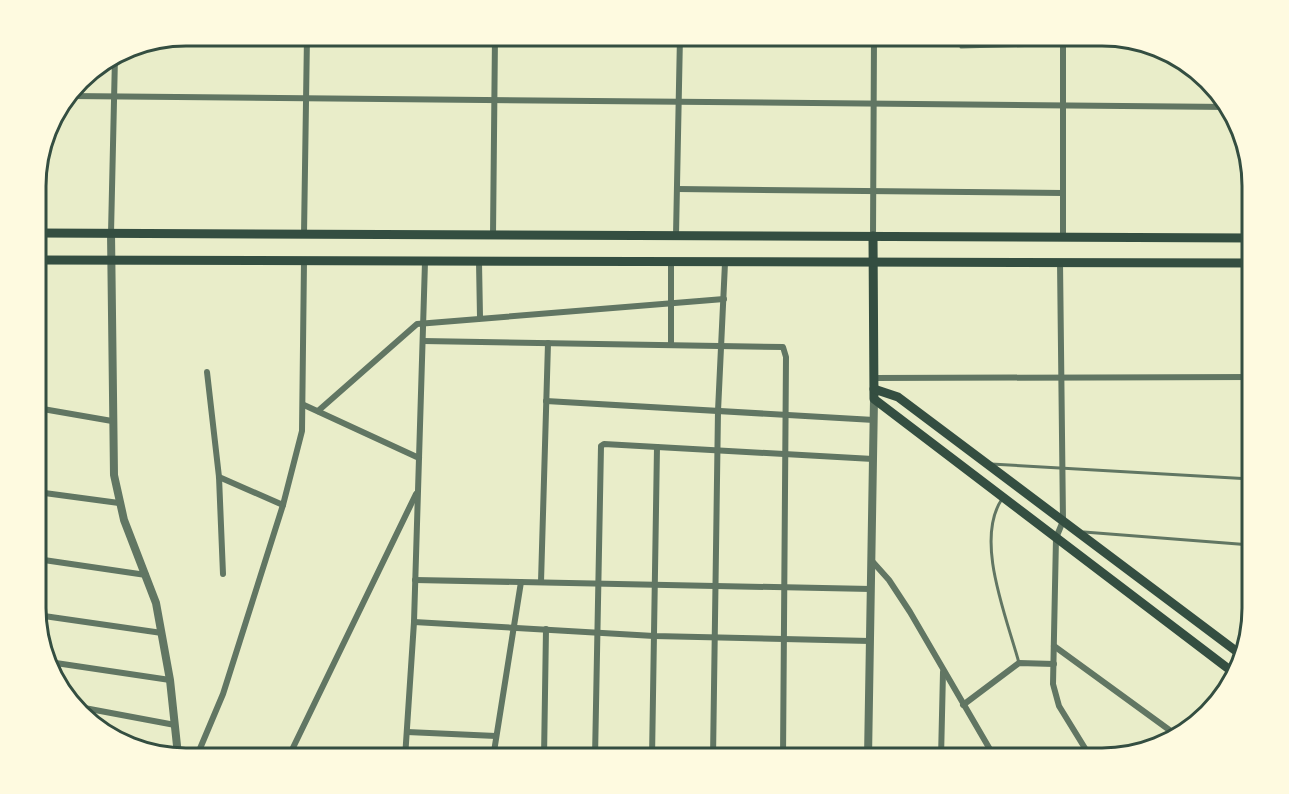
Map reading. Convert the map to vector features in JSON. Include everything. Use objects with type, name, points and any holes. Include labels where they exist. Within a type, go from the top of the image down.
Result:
[{"type":"main road","points":[[46,233],[1242,238]]},
{"type":"main road","points":[[873,236],[874,394]]},
{"type":"main road","points":[[46,260],[1242,263]]},
{"type":"main road","points":[[874,394],[898,397],[1235,651]]},
{"type":"main road","points":[[874,394],[1003,498],[1228,669]]},
{"type":"street","points":[[676,235],[680,46]]},
{"type":"street","points":[[873,236],[874,46]]},
{"type":"street","points":[[1062,237],[1063,46]]},
{"type":"street","points":[[304,234],[307,47]]},
{"type":"street","points":[[493,235],[495,47]]},
{"type":"street","points":[[114,67],[111,233],[114,475],[119,503],[147,575],[162,633],[177,747]]},
{"type":"street","points":[[80,96],[1218,107]]},
{"type":"street","points":[[677,189],[1062,193]]},
{"type":"street","points":[[200,748],[223,694],[283,505],[302,431],[304,261]]},
{"type":"street","points":[[406,748],[414,622],[425,262]]},
{"type":"street","points":[[479,262],[480,317]]},
{"type":"street","points":[[1060,262],[1063,521],[1056,538],[1053,684],[1059,706],[1084,747]]},
{"type":"street","points":[[671,263],[671,344]]},
{"type":"street","points":[[712,747],[718,411],[723,345],[725,263]]},
{"type":"street","points":[[318,411],[417,324],[480,317],[724,299]]},
{"type":"street","points":[[423,341],[783,347],[785,415],[782,587],[783,747]]},
{"type":"street","points":[[541,582],[548,343]]},
{"type":"street","points":[[207,372],[219,477],[223,574]]},
{"type":"street","points":[[874,378],[1242,377]]},
{"type":"street","points":[[867,747],[874,394]]},
{"type":"street","points":[[546,401],[874,420]]},
{"type":"street","points":[[304,405],[419,458]]},
{"type":"street","points":[[46,410],[112,421]]},
{"type":"street","points":[[595,748],[599,632],[596,584],[599,452],[604,444],[873,459]]},
{"type":"street","points":[[652,747],[657,447]]},
{"type":"street","points":[[219,477],[283,505]]},
{"type":"street","points":[[293,748],[418,488]]},
{"type":"street","points":[[46,493],[119,503]]},
{"type":"street","points":[[46,560],[147,575]]},
{"type":"street","points":[[872,561],[889,580],[910,612],[988,747]]},
{"type":"street","points":[[415,580],[871,589]]},
{"type":"street","points":[[494,748],[520,582]]},
{"type":"street","points":[[47,616],[162,633]]},
{"type":"street","points":[[414,622],[654,636],[870,640]]},
{"type":"street","points":[[544,748],[546,629]]},
{"type":"street","points":[[1054,646],[1170,730]]},
{"type":"street","points":[[58,663],[170,680]]},
{"type":"street","points":[[963,705],[1019,663],[1054,664]]},
{"type":"street","points":[[941,747],[943,671]]},
{"type":"street","points":[[90,709],[175,724]]},
{"type":"street","points":[[407,732],[496,736]]},
{"type":"lane","points":[[986,464],[1242,478]]},
{"type":"lane","points":[[1003,498],[991,520],[990,551],[1019,663]]},
{"type":"lane","points":[[1077,532],[1242,544]]}]
